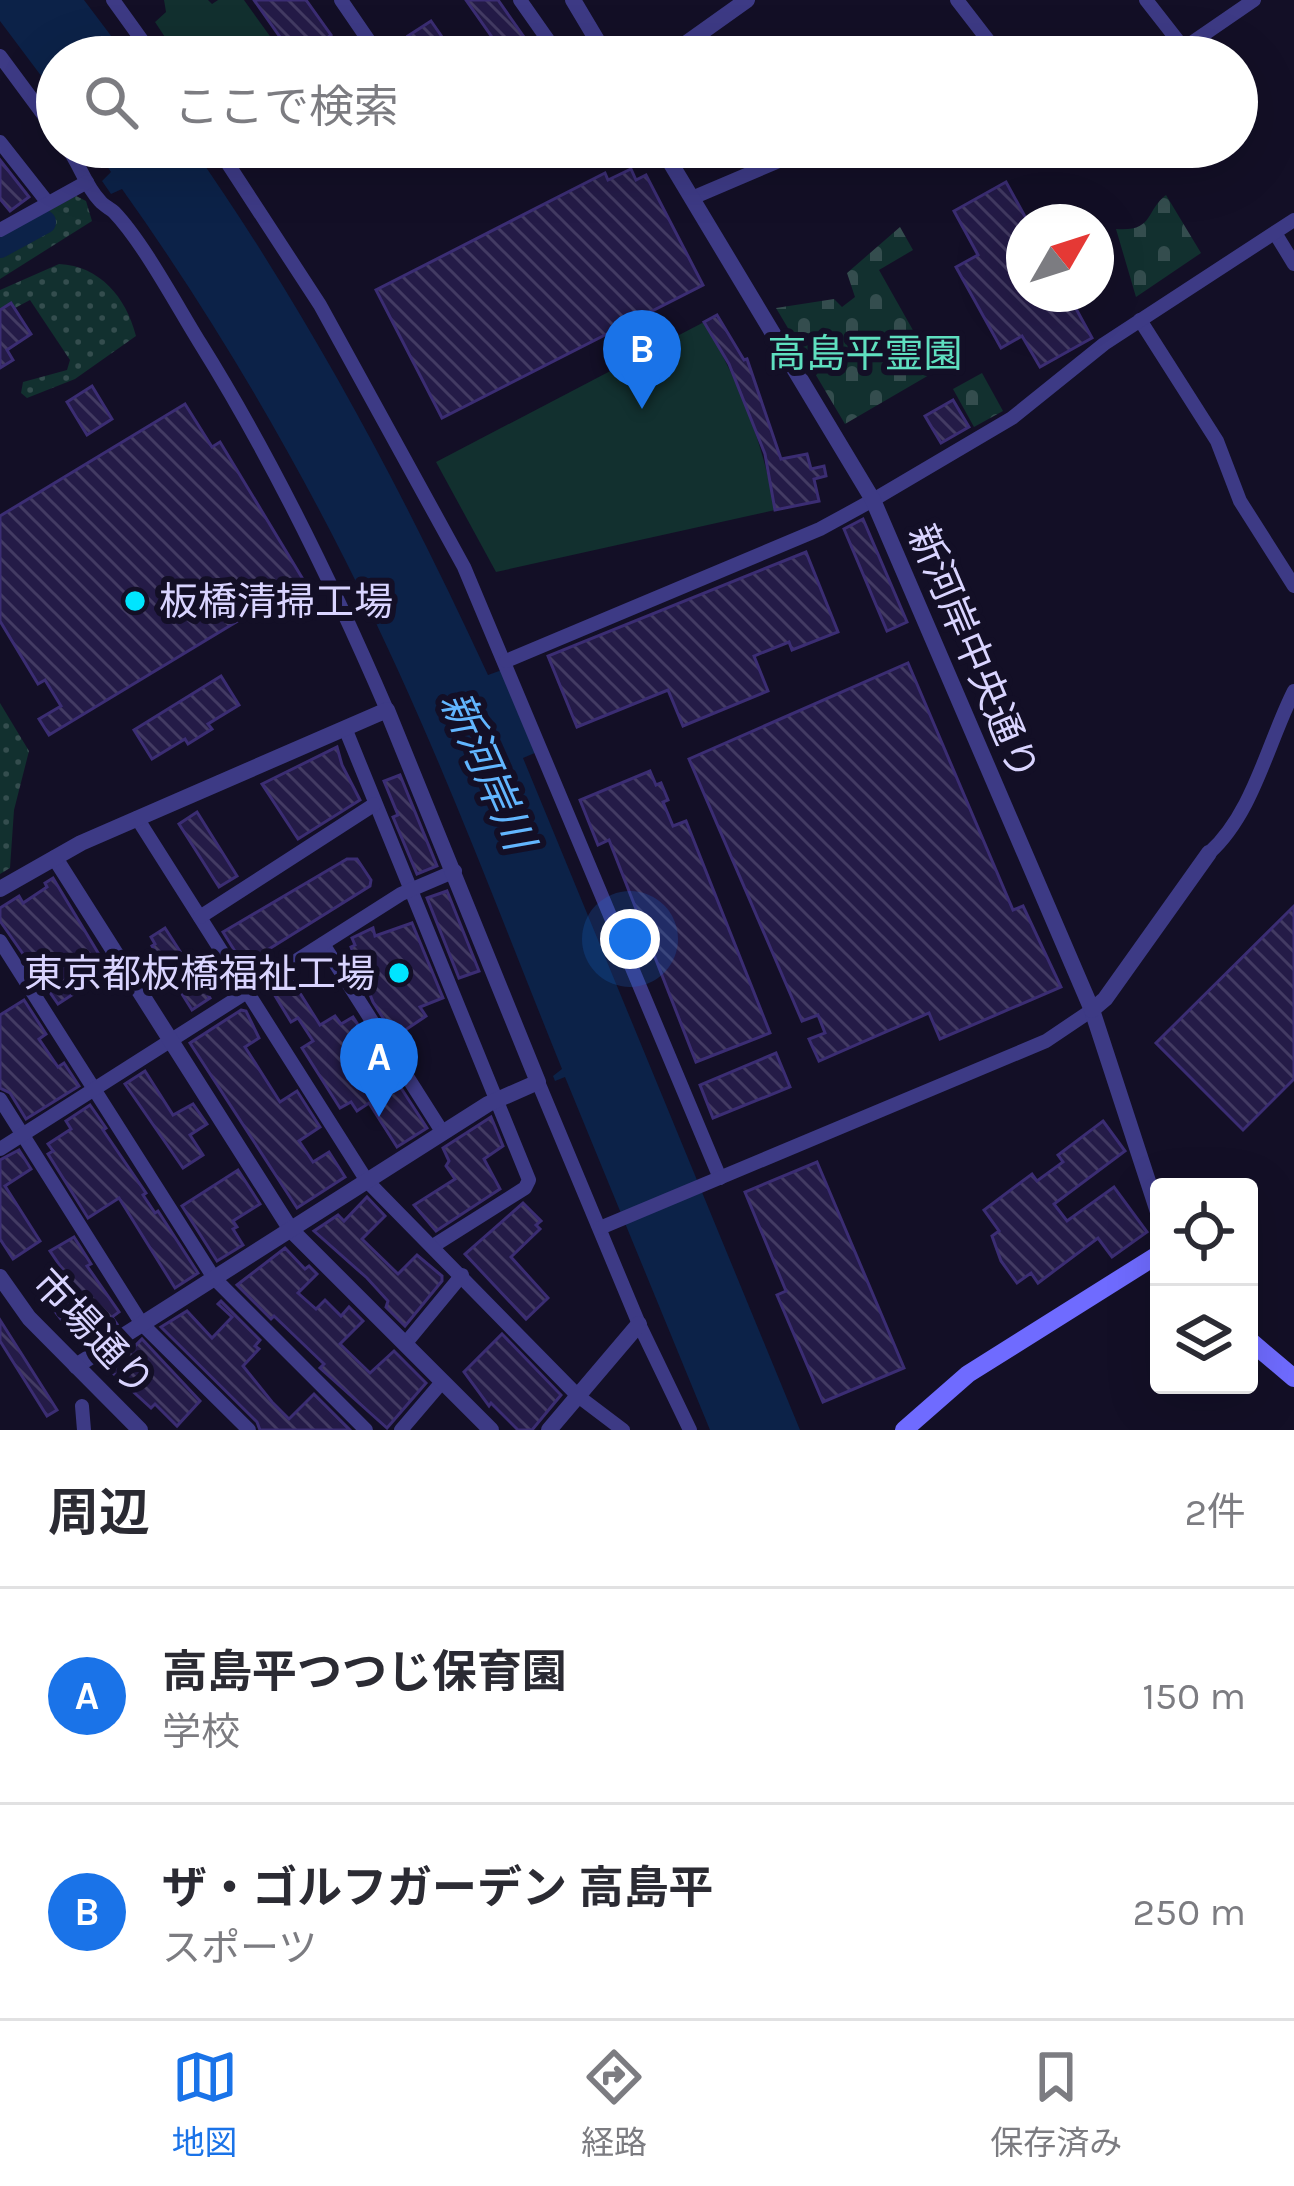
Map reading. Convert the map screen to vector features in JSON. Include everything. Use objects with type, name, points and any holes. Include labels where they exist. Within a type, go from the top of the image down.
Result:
[{"type":"main road","points":[[904,1430],[968,1374],[1150,1260]]},
{"type":"main road","points":[[1258,1348],[1294,1378]]},
{"type":"street","points":[[113,0],[139,36]]},
{"type":"street","points":[[341,0],[366,36]]},
{"type":"street","points":[[520,0],[545,36]]},
{"type":"street","points":[[573,0],[594,36]]},
{"type":"street","points":[[696,36],[747,0]]},
{"type":"street","points":[[957,0],[985,36]]},
{"type":"street","points":[[1146,0],[1167,36]]},
{"type":"street","points":[[1201,36],[1254,0]]},
{"type":"street","points":[[0,56],[36,105]]},
{"type":"street","points":[[0,142],[48,203]]},
{"type":"street","points":[[82,168],[86,182],[114,212],[165,287],[253,430],[332,583],[639,1324],[690,1430]]},
{"type":"street","points":[[232,168],[351,358],[464,567],[718,1179]]},
{"type":"street","name":"新河岸中央通り","points":[[674,168],[873,500],[1092,1010],[1150,1187]]},
{"type":"street","points":[[692,198],[763,168]]},
{"type":"street","points":[[0,230],[86,182]]},
{"type":"street","points":[[506,661],[820,529],[873,500],[1012,418],[1104,344],[1294,220]]},
{"type":"street","points":[[1275,233],[1294,264]]},
{"type":"street","points":[[1140,320],[1217,441],[1240,501],[1294,586]]},
{"type":"street","points":[[600,1228],[1046,1041],[1092,1010],[1105,999],[1234,819],[1294,691]]},
{"type":"street","points":[[0,890],[137,818],[387,710]]},
{"type":"street","points":[[344,728],[529,1180],[525,1188],[434,1246]]},
{"type":"street","points":[[200,917],[376,804]]},
{"type":"street","points":[[137,818],[367,1181],[578,1396],[622,1430]]},
{"type":"street","points":[[55,858],[291,1230],[491,1430]]},
{"type":"street","points":[[0,1149],[411,889],[455,871]]},
{"type":"street","points":[[0,941],[214,1278],[366,1430]]},
{"type":"street","points":[[322,944],[442,1133]]},
{"type":"street","points":[[76,1366],[442,1133],[538,1082]]},
{"type":"street","points":[[0,1099],[142,1324],[249,1430]]},
{"type":"street","points":[[405,1344],[462,1275]]},
{"type":"street","name":"市場通り","points":[[0,1277],[29,1318],[140,1430]]},
{"type":"street","points":[[549,1430],[639,1324]]},
{"type":"street","points":[[401,1430],[442,1382]]},
{"type":"street","points":[[82,1406],[84,1430]]},
{"type":"green space","points":[[164,0],[208,0],[212,4],[244,0],[270,36],[164,36],[155,22],[166,12]]},
{"type":"green space","points":[[1166,195],[1201,253],[1136,297],[1116,229],[1143,224]]},
{"type":"green space","points":[[76,196],[86,201],[92,221],[0,279],[0,237]]},
{"type":"green space","name":"高島平霊園","points":[[900,227],[913,250],[879,270],[936,371],[845,424],[776,308],[834,299],[842,307],[855,297],[847,273]]},
{"type":"green space","points":[[59,264],[87,271],[109,286],[126,309],[136,336],[75,379],[27,398],[21,393],[23,382],[67,370],[70,360],[30,300],[0,310],[0,290]]},
{"type":"green space","points":[[704,322],[748,413],[775,510],[496,572],[436,462]]},
{"type":"green space","points":[[982,373],[1003,411],[974,427],[953,389]]},
{"type":"green space","points":[[0,703],[29,751],[14,810],[10,868],[0,874]]},
{"type":"water","points":[[0,0],[84,0],[111,36],[36,36],[36,69],[0,21]]},
{"type":"water","name":"新河岸川","points":[[108,168],[206,168],[352,404],[488,675],[502,670],[537,752],[523,758],[800,1430],[710,1430],[565,1077],[555,1081],[553,1076],[562,1069],[390,652],[322,515],[247,381],[122,189],[111,194],[102,181],[111,172]]},
{"type":"building","points":[[254,0],[306,0],[331,35],[330,36],[279,36]]},
{"type":"building","points":[[466,0],[498,0],[523,36],[491,36]]},
{"type":"building","points":[[431,21],[441,36],[408,36]]},
{"type":"building","points":[[0,160],[29,197],[10,211],[0,199]]},
{"type":"building","points":[[631,169],[636,180],[646,175],[703,285],[442,418],[376,290],[605,173],[608,180]]},
{"type":"building","points":[[1006,182],[1018,204],[1006,204],[1006,312],[1078,312],[1092,338],[1040,367],[1022,336],[1001,348],[956,267],[978,255],[954,211]]},
{"type":"building","points":[[11,303],[31,334],[7,350],[13,360],[0,368],[0,310]]},
{"type":"building","points":[[717,315],[747,359],[781,459],[807,454],[811,469],[824,466],[826,476],[814,479],[819,501],[775,510],[765,454],[729,364],[704,322]]},
{"type":"building","points":[[92,386],[112,419],[87,435],[67,402]]},
{"type":"building","points":[[953,400],[969,427],[941,443],[925,416]]},
{"type":"building","name":"板橋清掃工場","points":[[185,404],[212,447],[220,442],[304,581],[49,735],[39,719],[61,706],[45,680],[38,684],[0,621],[0,516]]},
{"type":"building","points":[[863,519],[907,622],[887,631],[844,529]]},
{"type":"building","points":[[806,552],[838,632],[792,650],[789,642],[754,656],[768,691],[683,726],[668,690],[577,727],[548,656]]},
{"type":"building","points":[[908,663],[1013,910],[1023,906],[1061,987],[940,1039],[929,1013],[819,1061],[809,1039],[825,1033],[818,1015],[802,1021],[689,759]]},
{"type":"building","points":[[221,676],[239,705],[208,724],[212,729],[188,744],[185,739],[152,759],[134,730]]},
{"type":"building","points":[[337,747],[360,800],[298,839],[262,784]]},
{"type":"building","points":[[650,771],[656,785],[661,783],[673,826],[686,821],[770,1033],[696,1062],[609,840],[598,845],[580,800]]},
{"type":"building","points":[[400,775],[437,866],[417,874],[384,781]]},
{"type":"building","points":[[197,812],[237,876],[219,887],[179,824]]},
{"type":"building","points":[[347,859],[357,859],[370,886],[269,949],[246,969],[223,932]]},
{"type":"building","points":[[53,878],[109,971],[58,1004],[0,921],[0,908],[19,896],[23,903]]},
{"type":"building","points":[[447,891],[479,971],[459,978],[427,898]]},
{"type":"building","points":[[1294,906],[1294,1079],[1243,1130],[1156,1043]]},
{"type":"building","name":"東京都板橋福祉工場","points":[[412,923],[443,998],[420,1007],[426,1016],[395,1037],[373,1002],[351,947],[355,945],[352,938],[373,928],[375,936]]},
{"type":"building","points":[[165,928],[210,998],[192,1010],[152,946],[151,937]]},
{"type":"building","points":[[293,982],[320,1025],[335,1016],[341,1024],[353,1017],[377,1054],[365,1062],[377,1080],[390,1071],[427,1128],[397,1147],[369,1103],[357,1111],[351,1102],[340,1108],[302,1048],[313,1041],[298,1018],[291,1022],[274,994]]},
{"type":"building","points":[[24,1000],[46,1034],[39,1039],[58,1067],[64,1063],[79,1086],[26,1119],[10,1093],[0,1088],[0,1015]]},
{"type":"building","points":[[246,1011],[259,1038],[245,1047],[280,1102],[297,1091],[320,1127],[299,1141],[313,1162],[329,1152],[345,1177],[297,1208],[190,1043]]},
{"type":"building","points":[[776,1053],[790,1087],[713,1118],[700,1085]]},
{"type":"building","points":[[145,1071],[173,1115],[193,1104],[207,1124],[190,1135],[203,1155],[183,1168],[125,1084]]},
{"type":"building","points":[[90,1105],[143,1195],[198,1273],[175,1288],[119,1198],[88,1218],[48,1154],[53,1151],[48,1144],[71,1129],[66,1121]]},
{"type":"building","points":[[491,1117],[503,1146],[484,1159],[500,1189],[436,1231],[414,1205],[455,1179],[446,1166],[449,1161],[443,1148]]},
{"type":"building","points":[[1103,1121],[1125,1151],[1054,1204],[1067,1221],[1114,1187],[1147,1232],[1112,1257],[1098,1238],[1038,1283],[1031,1273],[1017,1283],[1001,1261],[992,1236],[999,1231],[984,1210],[1032,1174],[1037,1181],[1063,1162],[1058,1155]]},
{"type":"building","points":[[19,1150],[31,1169],[5,1186],[40,1241],[13,1259],[0,1239],[0,1160]]},
{"type":"building","points":[[817,1162],[904,1368],[823,1402],[777,1295],[786,1291],[745,1192]]},
{"type":"building","points":[[238,1170],[260,1204],[233,1221],[243,1245],[217,1261],[182,1206]]},
{"type":"building","points":[[367,1197],[385,1216],[362,1239],[398,1274],[417,1255],[442,1276],[405,1326],[367,1278],[314,1231],[338,1215],[344,1221]]},
{"type":"building","points":[[523,1203],[541,1221],[536,1225],[540,1229],[511,1257],[548,1298],[526,1319],[465,1254]]},
{"type":"building","points":[[74,1237],[91,1264],[87,1266],[119,1312],[112,1317],[117,1324],[86,1344],[47,1301],[73,1285],[50,1251]]},
{"type":"building","points":[[285,1248],[305,1269],[309,1266],[317,1274],[298,1293],[316,1309],[325,1300],[341,1316],[349,1307],[363,1321],[340,1344],[370,1373],[394,1351],[426,1383],[387,1428],[237,1285]]},
{"type":"building","points":[[221,1301],[260,1340],[255,1346],[259,1349],[243,1366],[289,1419],[314,1394],[350,1430],[260,1430],[161,1327],[187,1311],[212,1338],[232,1317],[218,1304]]},
{"type":"building","points":[[0,1320],[57,1410],[47,1416],[0,1341]]},
{"type":"building","points":[[502,1334],[561,1395],[532,1430],[518,1430],[491,1403],[489,1406],[464,1372]]},
{"type":"building","points":[[142,1339],[200,1401],[177,1426],[103,1364],[123,1358]]},
{"type":"waterway","points":[[0,246],[44,222]]},
{"type":"place","name":"ザ・ゴルフガーデン 高島平","points":[[642,409]]},
{"type":"place","name":"板橋清掃工場","points":[[135,601]]},
{"type":"place","name":"東京都板橋福祉工場","points":[[399,973]]},
{"type":"place","name":"高島平つつじ保育園","points":[[379,1117]]}]
